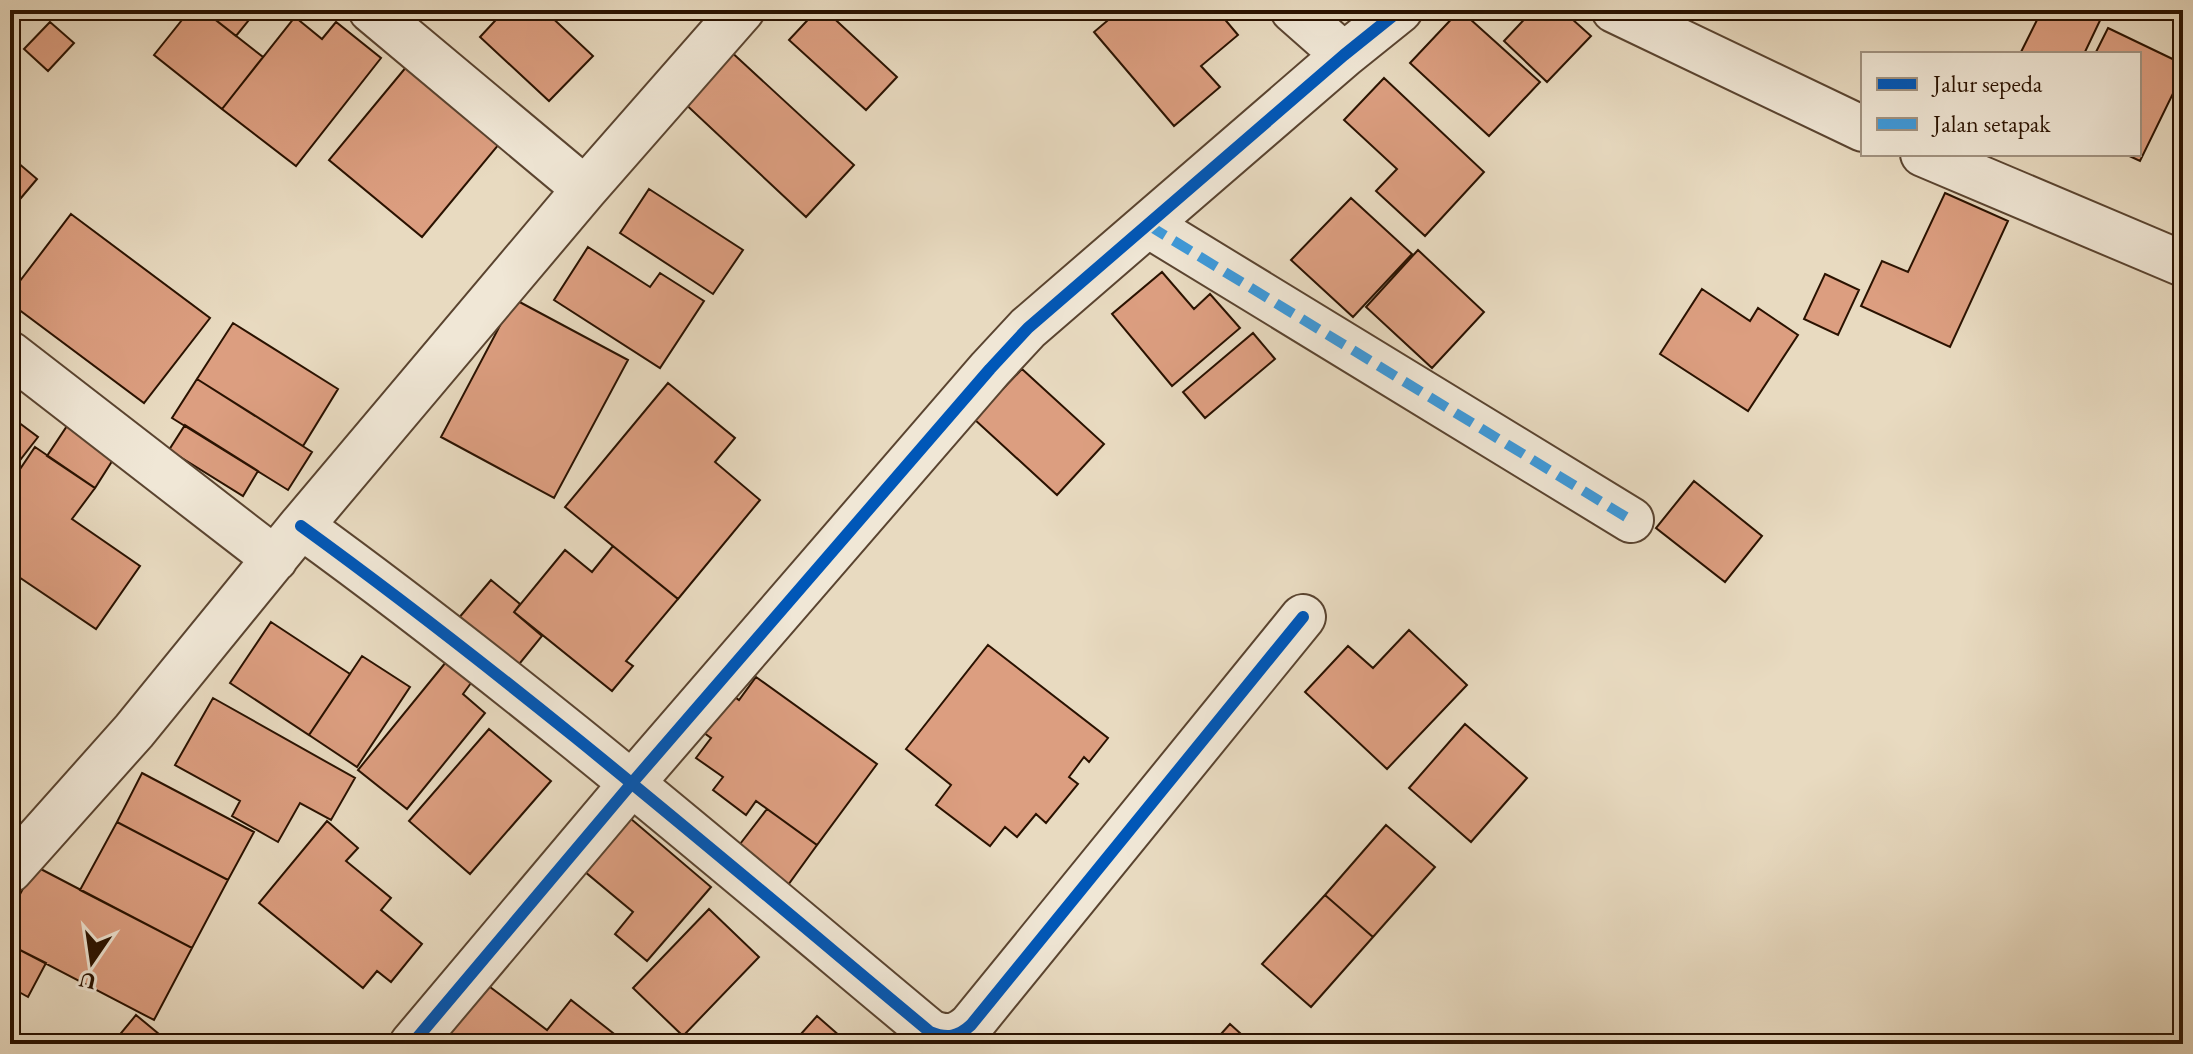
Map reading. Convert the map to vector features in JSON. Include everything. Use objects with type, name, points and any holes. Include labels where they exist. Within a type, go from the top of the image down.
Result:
[{"type":"street","points":[[371,10],[585,189]]},
{"type":"street","points":[[10,870],[134,731],[301,526],[585,189],[742,10]]},
{"type":"street","points":[[1293,10],[1344,55]]},
{"type":"street","points":[[412,1044],[632,783],[1028,328],[1400,10]]},
{"type":"street","points":[[1614,10],[1861,128]]},
{"type":"street","points":[[1928,156],[2183,264]]},
{"type":"street","points":[[1148,225],[1631,520]]},
{"type":"street","points":[[10,354],[275,559]]},
{"type":"street","points":[[301,526],[384,586],[632,783],[930,1032],[956,1039],[971,1025],[1303,617]]},
{"type":"building","points":[[190,10],[203,10],[263,57],[222,109],[154,55]]},
{"type":"building","points":[[203,10],[257,10],[236,36]]},
{"type":"building","points":[[505,10],[544,10],[593,56],[549,101],[480,37]]},
{"type":"building","points":[[817,10],[825,10],[897,77],[866,110],[789,40]]},
{"type":"building","points":[[1120,10],[1217,10],[1238,35],[1201,66],[1220,87],[1174,126],[1094,32]]},
{"type":"building","points":[[1460,10],[1540,82],[1489,136],[1410,63]]},
{"type":"building","points":[[1533,10],[1562,10],[1591,36],[1547,82],[1504,41]]},
{"type":"building","points":[[2042,10],[2105,10],[2085,52],[2021,52]]},
{"type":"building","points":[[295,17],[322,39],[336,22],[381,58],[296,166],[222,109]]},
{"type":"building","points":[[50,22],[74,43],[48,71],[24,49]]},
{"type":"building","points":[[2108,28],[2183,64],[2183,73],[2140,161],[2129,156],[2141,156],[2141,52],[2096,52]]},
{"type":"building","points":[[727,48],[854,165],[806,217],[680,99]]},
{"type":"building","points":[[407,66],[500,143],[422,237],[329,160]]},
{"type":"building","points":[[1384,78],[1484,172],[1425,236],[1376,191],[1397,169],[1344,120]]},
{"type":"building","points":[[10,156],[37,179],[10,211]]},
{"type":"building","points":[[649,189],[743,250],[713,294],[620,233]]},
{"type":"building","points":[[1945,193],[2008,221],[1950,347],[1861,306],[1882,261],[1908,272]]},
{"type":"building","points":[[1351,198],[1412,254],[1353,317],[1291,260]]},
{"type":"building","points":[[71,214],[210,318],[144,403],[10,303],[10,294]]},
{"type":"building","points":[[588,247],[650,287],[660,273],[704,301],[660,368],[554,300]]},
{"type":"building","points":[[1418,250],[1484,312],[1432,368],[1366,307]]},
{"type":"building","points":[[1162,272],[1194,309],[1210,294],[1240,328],[1172,386],[1112,314]]},
{"type":"building","points":[[1825,274],[1859,290],[1838,335],[1804,319]]},
{"type":"building","points":[[1702,289],[1750,321],[1758,308],[1798,335],[1748,411],[1660,354]]},
{"type":"building","points":[[514,299],[628,360],[554,498],[441,437]]},
{"type":"building","points":[[233,323],[338,389],[303,446],[197,379]]},
{"type":"building","points":[[1253,333],[1275,359],[1205,418],[1183,392]]},
{"type":"building","points":[[1022,369],[1104,444],[1057,495],[974,419]]},
{"type":"building","points":[[197,379],[312,452],[288,490],[172,418]]},
{"type":"building","points":[[668,383],[735,438],[715,462],[760,500],[678,599],[565,507]]},
{"type":"building","points":[[10,416],[38,437],[10,473]]},
{"type":"building","points":[[69,423],[116,455],[95,488],[47,456]]},
{"type":"building","points":[[185,425],[258,471],[243,496],[169,450]]},
{"type":"building","points":[[35,447],[95,488],[72,519],[140,566],[96,629],[10,571],[10,484]]},
{"type":"building","points":[[1694,481],[1762,536],[1725,582],[1656,528]]},
{"type":"building","points":[[613,546],[678,599],[626,661],[633,666],[612,691],[514,612],[565,550],[592,572]]},
{"type":"building","points":[[491,580],[520,604],[514,612],[542,636],[516,668],[458,619]]},
{"type":"building","points":[[271,622],[350,674],[309,735],[230,683]]},
{"type":"building","points":[[1409,630],[1467,685],[1387,769],[1305,692],[1348,646],[1373,668]]},
{"type":"building","points":[[988,645],[1108,738],[1089,762],[1084,757],[1069,777],[1078,784],[1046,823],[1036,814],[1017,837],[1005,827],[990,846],[936,805],[951,785],[906,749]]},
{"type":"building","points":[[362,656],[410,687],[357,767],[309,735]]},
{"type":"building","points":[[446,662],[471,683],[463,694],[485,713],[407,809],[358,770]]},
{"type":"building","points":[[756,677],[877,764],[817,845],[756,801],[746,815],[713,790],[723,777],[696,758],[711,738],[693,725],[721,687],[739,700]]},
{"type":"building","points":[[213,698],[355,778],[331,820],[300,803],[278,842],[232,816],[240,801],[175,765]]},
{"type":"building","points":[[1465,724],[1527,778],[1471,842],[1409,788]]},
{"type":"building","points":[[489,729],[551,781],[470,874],[409,821]]},
{"type":"building","points":[[142,773],[254,832],[228,880],[117,822]]},
{"type":"building","points":[[617,807],[711,887],[647,961],[615,934],[633,912],[572,861]]},
{"type":"building","points":[[767,809],[817,845],[788,885],[737,848]]},
{"type":"building","points":[[327,821],[358,848],[346,861],[391,898],[381,910],[422,944],[391,982],[377,971],[363,988],[259,903]]},
{"type":"building","points":[[117,822],[228,880],[192,948],[80,890]]},
{"type":"building","points":[[1386,825],[1435,867],[1373,937],[1325,895]]},
{"type":"building","points":[[35,866],[192,948],[154,1020],[10,945],[10,913]]},
{"type":"building","points":[[1325,895],[1373,937],[1311,1007],[1262,964]]},
{"type":"building","points":[[709,909],[759,957],[683,1036],[633,988]]},
{"type":"building","points":[[10,945],[46,963],[28,997],[10,987]]},
{"type":"building","points":[[482,981],[547,1030],[571,1000],[627,1044],[434,1044]]},
{"type":"building","points":[[136,1015],[171,1044],[112,1044]]},
{"type":"building","points":[[817,1016],[849,1044],[792,1044]]},
{"type":"building","points":[[1230,1024],[1252,1044],[1212,1044]]},
{"type":"marked path","points":[[1148,225],[1631,520]]},
{"type":"cycle path","points":[[412,1044],[632,783],[1028,328],[1400,10]]},
{"type":"cycle path","points":[[301,526],[542,710],[930,1032],[942,1036],[957,1034],[971,1025],[1303,617]]}]
